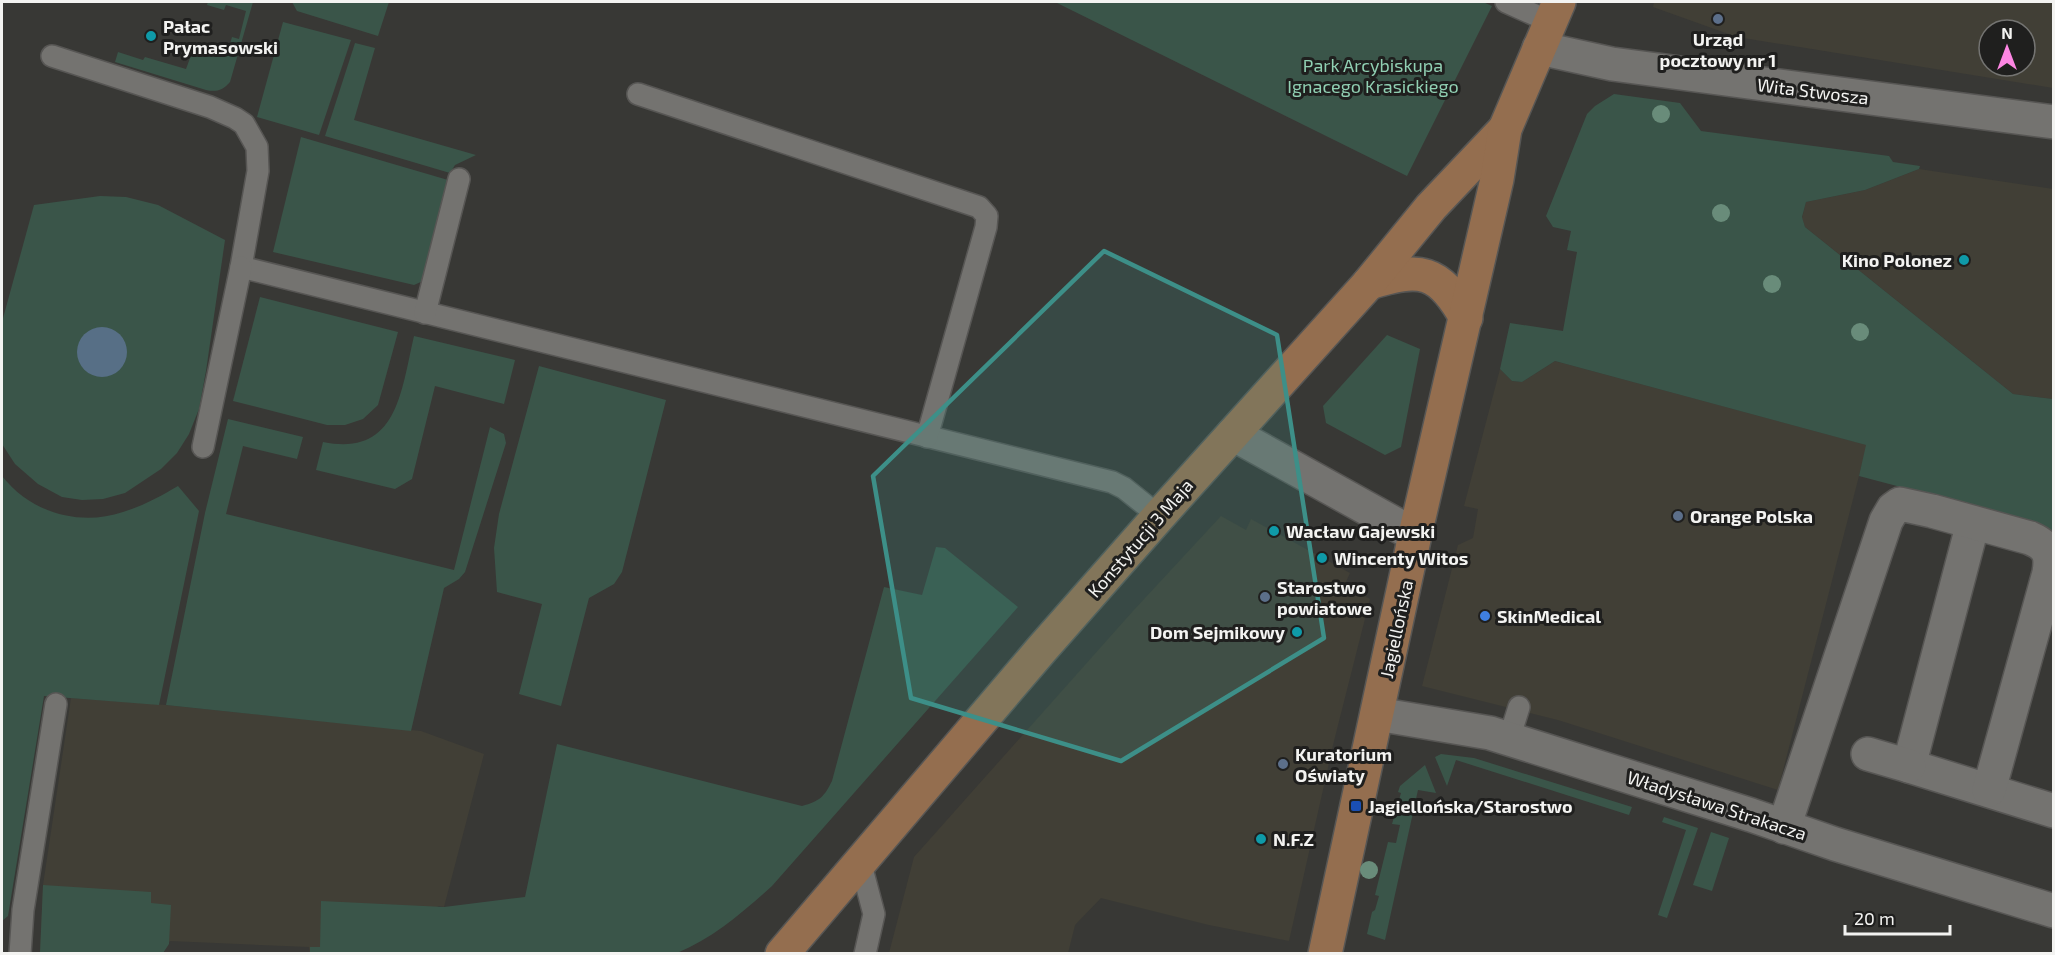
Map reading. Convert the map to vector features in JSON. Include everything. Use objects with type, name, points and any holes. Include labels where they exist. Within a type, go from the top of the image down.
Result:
[{"type":"street","name":"Wita Stwosza","points":[[1550,24],[1612,64],[2054,122]]},
{"type":"street","points":[[1505,129],[1550,24]]},
{"type":"street","name":"Konstytucji 3 Maja","points":[[782,954],[1159,516],[1369,284],[1431,207],[1505,129]]},
{"type":"street","name":"Jagiellońska","points":[[1324,954],[1415,535],[1497,179],[1505,129]]},
{"type":"street","points":[[1369,284],[1393,276],[1415,273],[1433,278],[1446,288],[1466,318]]},
{"type":"street","points":[[1233,435],[1415,535]]},
{"type":"street","points":[[1784,827],[1890,513],[1896,506],[1905,504],[2030,538],[2041,543],[2048,550],[2050,565],[1989,790]]},
{"type":"street","points":[[1909,766],[1973,523]]},
{"type":"street","name":"Władysława Strakacza","points":[[1377,714],[1473,729],[1509,739],[2054,911]]},
{"type":"street","points":[[1868,753],[2054,811]]},
{"type":"lane","points":[[1506,2],[1550,24]]},
{"type":"lane","points":[[52,56],[210,107],[235,118],[244,124],[257,147],[258,171],[241,267],[203,447]]},
{"type":"lane","points":[[638,94],[980,207],[987,216],[986,227],[927,437]]},
{"type":"lane","points":[[425,313],[459,179]]},
{"type":"lane","points":[[241,267],[1112,482],[1124,488],[1159,516]]},
{"type":"lane","points":[[20,954],[23,910],[56,704]]},
{"type":"lane","points":[[1509,739],[1519,707]]},
{"type":"lane","points":[[860,861],[874,914],[865,954]]},
{"type":"highlighted area","points":[[1104,251],[1277,335],[1324,638],[1121,761],[911,698],[873,476]]},
{"type":"shaded area","points":[[1654,2],[2053,2],[2053,88],[1991,78],[2037,78],[2037,18],[1977,18],[1977,76],[1737,37],[1653,7]]},
{"type":"shaded area","name":"Kino Polonez","points":[[1919,169],[2053,189],[2053,399],[2013,394],[1805,227],[1802,218],[1806,202],[1865,190]]},
{"type":"shaded area","points":[[1555,361],[1867,445],[1778,790],[1558,720],[1422,686],[1458,545],[1473,538],[1478,509],[1464,506],[1500,369],[1512,381],[1522,382]]},
{"type":"shaded area","points":[[1221,516],[1246,530],[1251,519],[1350,573],[1345,584],[1370,599],[1334,741],[1289,941],[1209,925],[1101,898],[1075,925],[1068,953],[889,953],[914,857],[1133,611]]},
{"type":"shaded area","points":[[71,698],[166,705],[421,731],[484,754],[444,907],[439,906],[310,954],[309,947],[170,941],[163,953],[40,954],[43,885]]},
{"type":"green space","points":[[208,2],[253,2],[230,82],[222,89],[206,90],[115,62],[118,52],[186,69],[193,50],[217,57],[228,51],[232,37],[239,39],[246,11],[226,5],[224,10],[207,5]]},
{"type":"green space","points":[[292,2],[389,2],[378,36],[297,11]]},
{"type":"green space","name":"Park Arcybiskupa Ignacego Krasickiego","points":[[1055,2],[1483,2],[1492,6],[1407,176]]},
{"type":"green space","points":[[283,22],[351,40],[319,135],[257,117]]},
{"type":"green space","points":[[355,43],[375,48],[354,120],[476,155],[455,165],[450,173],[325,136]]},
{"type":"green space","points":[[1614,94],[1680,103],[1701,131],[1889,156],[1893,162],[1920,166],[1919,169],[1865,190],[1806,202],[1802,217],[1805,227],[2013,394],[2053,399],[2053,532],[1946,499],[1859,476],[1866,445],[1555,361],[1522,382],[1512,381],[1500,369],[1510,323],[1563,331],[1577,252],[1567,250],[1571,231],[1553,227],[1546,216],[1587,114]]},
{"type":"green space","points":[[301,137],[448,180],[423,281],[414,285],[273,252]]},
{"type":"green space","points":[[100,196],[126,197],[158,205],[225,240],[199,409],[189,434],[177,453],[161,469],[125,493],[103,499],[82,500],[62,497],[38,484],[15,464],[2,444],[2,322],[34,205]]},
{"type":"green space","points":[[260,297],[398,332],[378,405],[363,419],[345,425],[327,425],[233,401]]},
{"type":"green space","points":[[1387,335],[1420,349],[1401,447],[1385,455],[1326,423],[1323,406]]},
{"type":"green space","points":[[414,336],[515,360],[504,404],[435,386],[412,479],[395,489],[316,470],[323,442],[348,444],[367,440],[381,430],[392,415],[405,378]]},
{"type":"green space","points":[[539,366],[666,400],[622,572],[614,584],[589,598],[561,706],[519,694],[542,604],[497,592],[494,548],[499,514]]},
{"type":"green space","points":[[228,419],[303,437],[297,459],[243,446],[226,514],[454,570],[490,427],[504,434],[506,443],[465,572],[459,579],[444,588],[411,731],[166,705],[205,513]]},
{"type":"green space","points":[[2,476],[27,499],[41,507],[73,517],[89,518],[123,512],[145,504],[178,486],[199,511],[159,705],[44,696],[8,916],[2,921]]},
{"type":"green space","points":[[936,547],[945,548],[1018,607],[772,886],[739,915],[715,932],[677,953],[310,953],[310,947],[320,947],[321,901],[444,907],[525,897],[557,744],[802,806],[817,800],[824,795],[832,781],[884,587],[922,595]]},
{"type":"green space","points":[[1441,754],[1474,758],[1632,807],[1629,815],[1456,760],[1447,786],[1435,757]]},
{"type":"green space","points":[[1425,765],[1436,793],[1418,790],[1385,940],[1367,934],[1372,912],[1375,910],[1379,896],[1375,895],[1388,842],[1396,843],[1400,825],[1392,824],[1401,793],[1398,792],[1400,786]]},
{"type":"green space","points":[[1664,817],[1698,828],[1667,918],[1658,915],[1686,830],[1662,822]]},
{"type":"green space","points":[[1711,832],[1729,838],[1712,891],[1693,885]]},
{"type":"green space","points":[[43,885],[151,892],[151,903],[171,905],[169,944],[163,953],[40,953]]},
{"type":"water","points":[[102,327],[111,329],[122,338],[127,352],[125,361],[116,372],[102,377],[93,375],[82,366],[77,352],[79,343],[88,332]]},
{"type":"place","name":"Urząd pocztowy nr 1","points":[[1718,19]]},
{"type":"place","name":"Pałac Prymasowski","points":[[151,36]]},
{"type":"place","name":"Kino Polonez","points":[[1964,260]]},
{"type":"place","name":"Orange Polska","points":[[1678,516]]},
{"type":"place","name":"Wacław Gajewski","points":[[1274,531]]},
{"type":"place","name":"Wincenty Witos","points":[[1322,558]]},
{"type":"place","name":"Starostwo powiatowe","points":[[1265,597]]},
{"type":"place","name":"SkinMedical","points":[[1485,616]]},
{"type":"place","name":"Dom Sejmikowy","points":[[1297,632]]},
{"type":"place","name":"Kuratorium Oświaty","points":[[1283,764]]},
{"type":"place","name":"Jagiellońska/Starostwo","points":[[1356,806]]},
{"type":"place","name":"N.F.Z","points":[[1261,839]]}]
